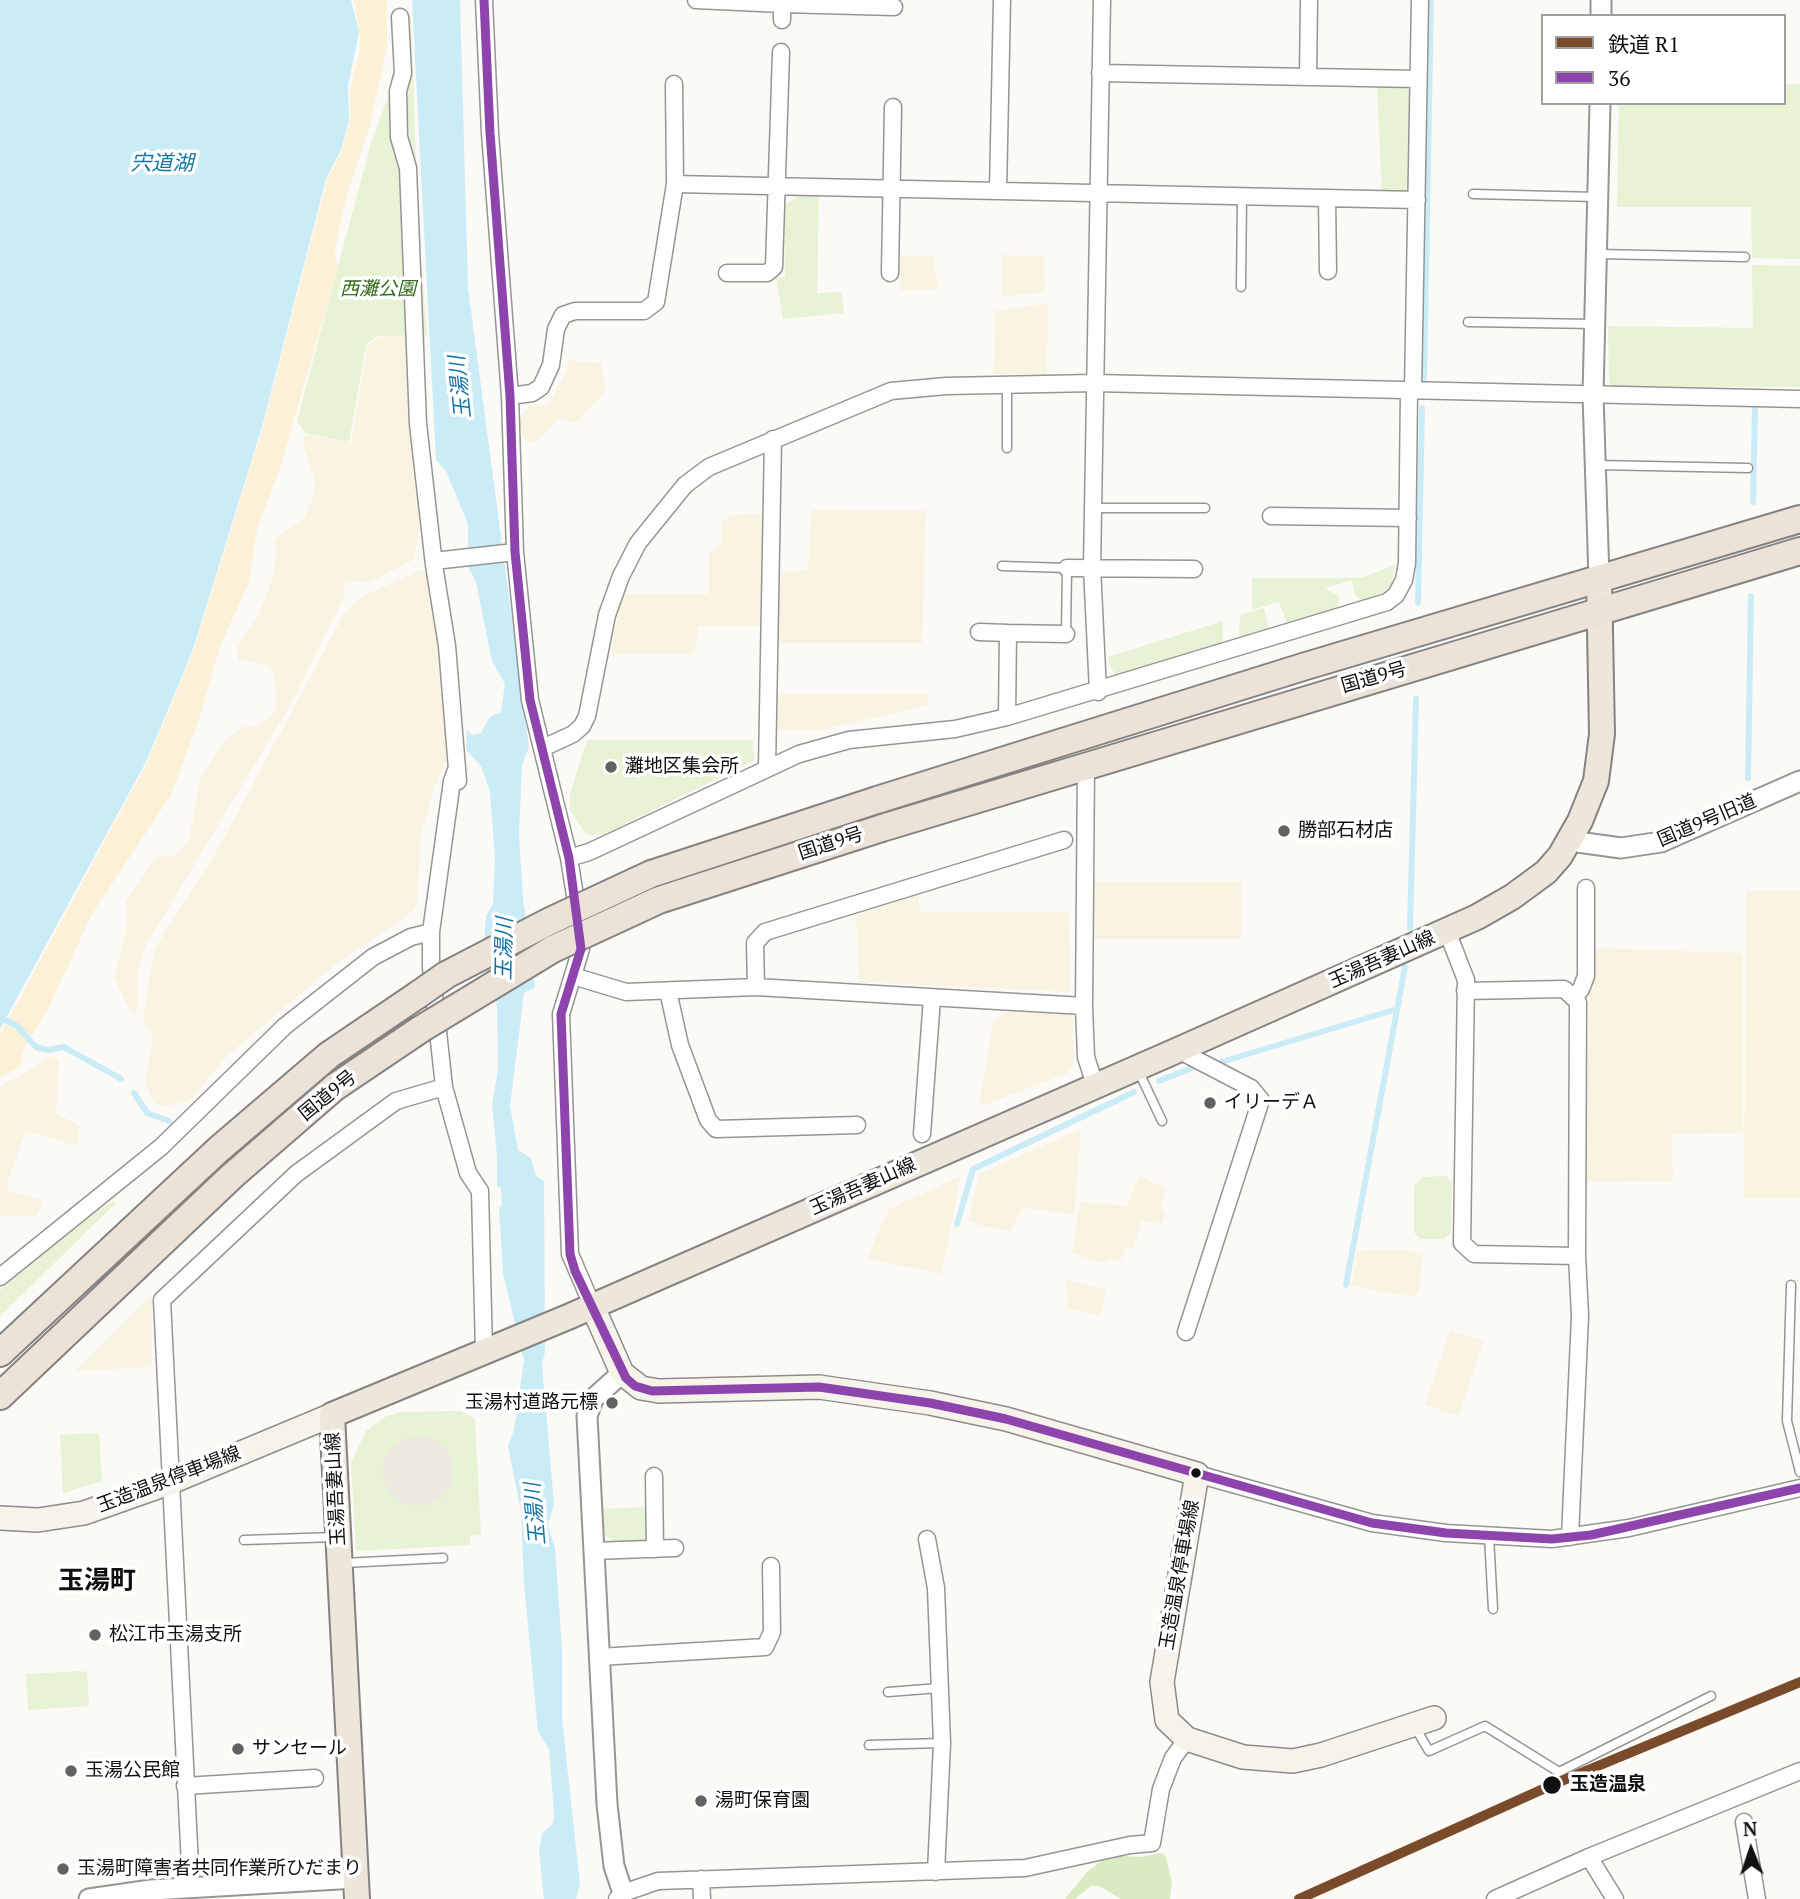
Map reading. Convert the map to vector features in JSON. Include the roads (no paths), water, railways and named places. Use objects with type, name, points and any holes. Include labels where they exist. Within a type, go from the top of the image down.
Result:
[{"type":"highway","name":"国道9号","points":[[0,1353],[219,1149],[328,1055],[446,975],[550,921],[651,874],[877,800],[1800,519]]},
{"type":"highway","name":"国道9号","points":[[0,1396],[232,1176],[335,1087],[421,1029],[553,949],[659,900],[882,828],[1800,551]]},
{"type":"main road","name":"玉湯吾妻山線","points":[[357,1888],[332,1415],[568,1317],[1489,911],[1546,872],[1570,841],[1588,802],[1601,757],[1599,578]]},
{"type":"main road","points":[[592,1305],[622,1373]]},
{"type":"main road","name":"玉造温泉停車場線","points":[[622,1373],[635,1385],[652,1391],[819,1387],[930,1403],[1006,1419],[1197,1474],[1162,1682],[1167,1720],[1187,1739]]},
{"type":"main road","name":"玉造温泉停車場線","points":[[4,1523],[63,1518],[169,1483],[332,1415]]},
{"type":"main road","points":[[1187,1739],[1243,1757],[1293,1761],[1321,1755],[1423,1721]]},
{"type":"street","points":[[484,0],[490,133],[510,396],[511,552],[530,700],[569,858],[580,949],[561,1014],[570,1254],[592,1305]]},
{"type":"street","points":[[695,0],[782,8],[894,7]]},
{"type":"street","points":[[998,191],[1002,0]]},
{"type":"street","points":[[1098,692],[1092,567],[1102,0]]},
{"type":"street","points":[[1308,77],[1309,0]]},
{"type":"street","points":[[569,858],[589,852],[767,766],[799,754],[849,740],[955,729],[1007,717],[1098,692],[1387,603],[1396,595],[1404,580],[1408,518],[1420,0]]},
{"type":"street","points":[[400,17],[403,73],[398,91],[399,137],[408,168],[418,424],[447,646],[458,773],[452,781],[430,932],[444,1087],[468,1173],[480,1191],[489,1350]]},
{"type":"street","points":[[727,273],[767,273],[774,267],[779,188],[781,52]]},
{"type":"street","points":[[1100,74],[1418,79]]},
{"type":"street","points":[[510,396],[532,393],[541,387],[551,365],[556,329],[563,315],[575,311],[644,311],[656,302],[675,184],[674,83]]},
{"type":"street","points":[[1599,578],[1592,395],[1600,105]]},
{"type":"street","points":[[890,274],[893,107]]},
{"type":"street","points":[[675,184],[1417,200]]},
{"type":"street","points":[[1328,198],[1328,271]]},
{"type":"street","points":[[543,748],[573,734],[587,716],[612,598],[638,543],[654,520],[696,475],[773,439],[891,391],[1007,383],[1094,383],[1800,399]]},
{"type":"street","points":[[767,766],[773,439]]},
{"type":"street","points":[[1271,516],[1408,518]]},
{"type":"street","points":[[436,561],[511,552]]},
{"type":"street","points":[[1068,568],[1194,569]]},
{"type":"street","points":[[979,632],[1066,634]]},
{"type":"street","points":[[1007,717],[1008,633]]},
{"type":"street","points":[[1086,765],[1084,1006],[1086,1057],[1095,1085]]},
{"type":"street","name":"国道9号旧道","points":[[1570,841],[1621,848],[1661,842],[1800,781]]},
{"type":"street","points":[[756,987],[755,943],[765,932],[1064,840]]},
{"type":"street","points":[[1575,996],[1586,976],[1586,888]]},
{"type":"street","points":[[1447,931],[1461,964],[1465,991],[1462,1243],[1474,1254],[1577,1256]]},
{"type":"street","points":[[0,1277],[161,1147],[285,1026],[373,957],[411,937],[430,932]]},
{"type":"street","points":[[573,976],[614,990],[756,987],[1084,1006]]},
{"type":"street","points":[[1465,991],[1564,989],[1575,996],[1579,1007],[1579,1343],[1570,1537]]},
{"type":"street","points":[[668,990],[680,1045],[708,1120],[716,1129],[856,1125]]},
{"type":"street","points":[[922,1134],[932,998]]},
{"type":"street","points":[[1178,1050],[1251,1088],[1261,1100],[1186,1332]]},
{"type":"street","points":[[192,1893],[161,1307],[166,1294],[296,1174],[396,1101],[444,1087]]},
{"type":"street","points":[[622,1373],[601,1389],[587,1411],[610,1836],[622,1897],[658,1881],[1025,1868],[1130,1845],[1152,1843],[1161,1789],[1173,1758],[1187,1739]]},
{"type":"street","points":[[1197,1474],[1371,1523],[1489,1536],[1552,1539],[1629,1528],[1800,1488]]},
{"type":"street","points":[[654,1476],[655,1549]]},
{"type":"street","points":[[927,1539],[936,1588],[942,1743],[936,1872]]},
{"type":"street","points":[[593,1552],[675,1548]]},
{"type":"street","points":[[599,1657],[765,1647],[772,1632],[771,1566]]},
{"type":"street","points":[[1495,1899],[1589,1857],[1800,1771]]},
{"type":"street","points":[[185,1786],[315,1778]]},
{"type":"street","points":[[1744,1822],[1757,1899]]},
{"type":"street","points":[[1589,1857],[1615,1899]]},
{"type":"street","points":[[701,1880],[702,1899]]},
{"type":"street","points":[[89,1899],[357,1888]]},
{"type":"lane","points":[[1473,194],[1599,197]]},
{"type":"lane","points":[[1241,287],[1242,197]]},
{"type":"lane","points":[[1597,254],[1745,257]]},
{"type":"lane","points":[[1468,322],[1595,324]]},
{"type":"lane","points":[[1007,383],[1007,448]]},
{"type":"lane","points":[[1595,465],[1748,468]]},
{"type":"lane","points":[[1093,508],[1205,508]]},
{"type":"lane","points":[[1002,566],[1068,568],[1066,634]]},
{"type":"lane","points":[[1137,1068],[1162,1121]]},
{"type":"lane","points":[[1790,1285],[1787,1421],[1800,1472]]},
{"type":"lane","points":[[1489,1536],[1493,1609]]},
{"type":"lane","points":[[244,1540],[338,1537]]},
{"type":"lane","points":[[339,1563],[443,1558]]},
{"type":"lane","points":[[888,1692],[939,1688]]},
{"type":"lane","points":[[1423,1721],[1429,1751],[1485,1726],[1559,1772],[1711,1696]]},
{"type":"lane","points":[[869,1745],[942,1743]]},
{"type":"water","name":"宍道湖","points":[[0,0],[351,0],[359,32],[348,86],[349,120],[341,150],[326,179],[262,427],[192,652],[147,760],[0,1029]]},
{"type":"water","name":"玉湯川","points":[[412,0],[460,0],[468,288],[529,748],[522,765],[519,835],[523,898],[535,987],[524,993],[510,1106],[518,1150],[531,1158],[536,1176],[544,1181],[545,1352],[542,1364],[554,1504],[548,1525],[555,1548],[562,1649],[562,1719],[580,1884],[576,1899],[544,1899],[539,1851],[542,1834],[553,1823],[554,1814],[549,1749],[538,1732],[524,1583],[521,1511],[508,1446],[514,1430],[524,1360],[503,1274],[499,1208],[502,1206],[501,1188],[497,1186],[492,1105],[498,1070],[497,1008],[495,988],[486,983],[484,940],[486,916],[493,903],[495,858],[490,792],[481,766],[466,750],[467,730],[472,735],[481,733],[490,717],[501,712],[505,684],[492,661],[476,582],[468,567],[468,524],[446,471],[436,460]]},
{"type":"waterway","points":[[1424,380],[1431,0]]},
{"type":"waterway","points":[[1418,603],[1422,408]]},
{"type":"waterway","points":[[1753,502],[1755,409]]},
{"type":"waterway","points":[[1748,778],[1751,596]]},
{"type":"waterway","points":[[1410,928],[1416,699]]},
{"type":"waterway","points":[[1346,1285],[1405,967]]},
{"type":"waterway","points":[[1218,1063],[1397,1009]]},
{"type":"waterway","points":[[0,1017],[17,1026],[36,1047],[48,1050],[64,1047],[121,1079]]},
{"type":"waterway","points":[[1159,1081],[1192,1068]]},
{"type":"waterway","points":[[957,1224],[973,1169],[1134,1092]]},
{"type":"waterway","points":[[134,1093],[147,1113],[169,1121]]},
{"type":"rail line","name":"R1","points":[[1299,1899],[1552,1785],[1800,1682]]},
{"type":"place","name":"灘地区集会所","points":[[611,767]]},
{"type":"place","name":"勝部石材店","points":[[1284,831]]},
{"type":"place","name":"イリーデＡ","points":[[1210,1103]]},
{"type":"place","name":"玉湯村道路元標","points":[[612,1403]]},
{"type":"place","name":"松江市玉湯支所","points":[[95,1635]]},
{"type":"place","name":"サンセール","points":[[238,1749]]},
{"type":"place","name":"玉湯公民館","points":[[71,1771]]},
{"type":"place","name":"玉造温泉","points":[[1552,1785]]},
{"type":"place","name":"湯町保育園","points":[[701,1801]]},
{"type":"place","name":"玉湯町障害者共同作業所ひだまり","points":[[63,1869]]},
{"type":"district","name":"玉湯町","points":[[97,1582]]},
{"type":"park label","name":"西灘公園","points":[[378,290]]}]
